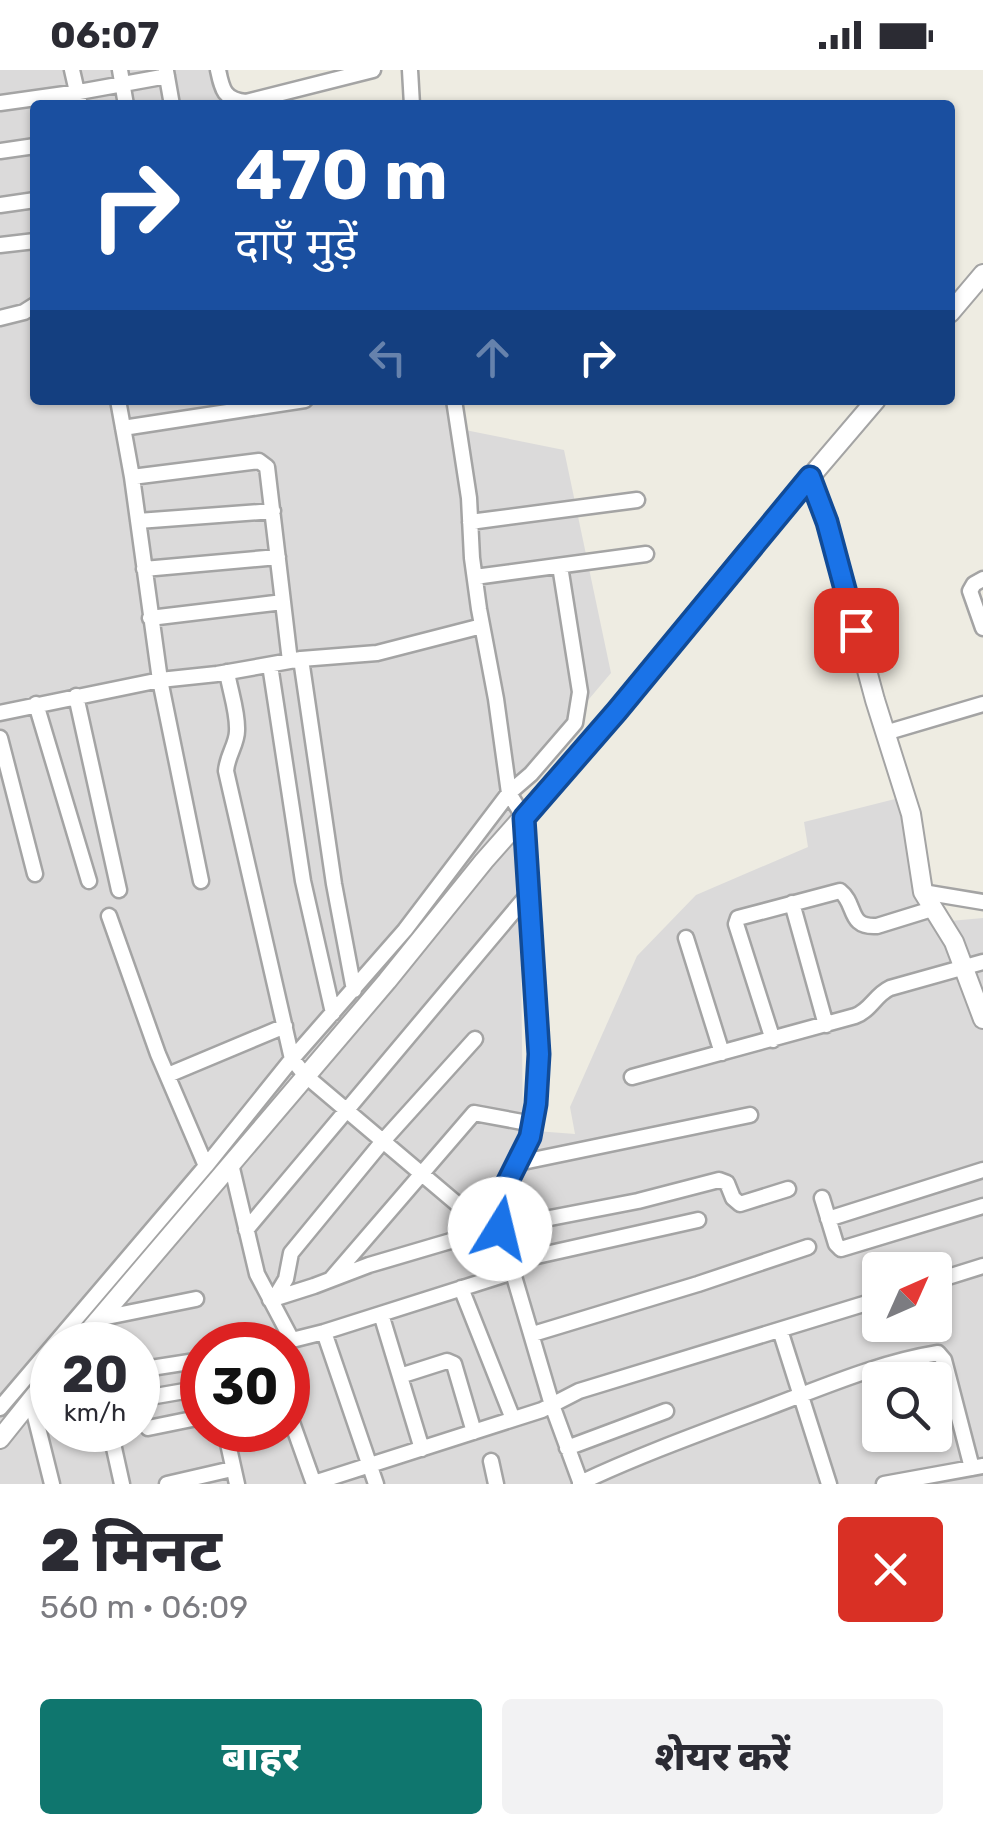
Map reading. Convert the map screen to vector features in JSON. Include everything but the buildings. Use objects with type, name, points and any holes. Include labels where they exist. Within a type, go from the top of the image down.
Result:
[{"type":"street","points":[[72,70],[79,99],[121,77],[166,73],[171,100]]},
{"type":"street","points":[[218,70],[226,94],[234,100]]},
{"type":"street","points":[[253,100],[373,70]]},
{"type":"street","points":[[410,70],[412,100]]},
{"type":"street","points":[[0,103],[30,101]]},
{"type":"street","points":[[0,151],[30,147]]},
{"type":"street","points":[[0,205],[30,201]]},
{"type":"street","points":[[0,245],[30,242]]},
{"type":"street","points":[[955,307],[983,274]]},
{"type":"street","points":[[0,318],[30,307]]},
{"type":"street","points":[[119,405],[160,680],[200,881]]},
{"type":"street","points":[[123,428],[272,405]]},
{"type":"street","points":[[455,405],[482,626],[530,892],[539,1054],[530,1137],[503,1191],[494,1229]]},
{"type":"street","points":[[93,1322],[230,1164],[332,1012],[517,805],[617,711],[872,405]]},
{"type":"street","points":[[132,476],[259,461],[268,467],[283,602],[354,990]]},
{"type":"street","points":[[810,477],[827,522],[911,814],[928,901],[974,964],[983,1018]]},
{"type":"street","points":[[470,522],[637,500]]},
{"type":"street","points":[[138,521],[273,512]]},
{"type":"street","points":[[475,578],[646,554]]},
{"type":"street","points":[[144,569],[278,557]]},
{"type":"street","points":[[92,1322],[206,1166],[460,890],[517,805],[531,774],[568,733],[578,715],[580,692],[560,566]]},
{"type":"street","points":[[983,579],[970,591],[983,628]]},
{"type":"street","points":[[150,618],[283,602]]},
{"type":"street","points":[[0,712],[160,680],[295,660],[378,653],[482,626]]},
{"type":"street","points":[[270,665],[302,881],[332,1012]]},
{"type":"street","points":[[227,672],[237,731],[226,772],[284,1026],[298,1067],[421,1174],[494,1229],[511,1267],[552,1406],[580,1483],[632,1459],[802,1395],[938,1353],[944,1360],[978,1466],[884,1484]]},
{"type":"street","points":[[76,696],[119,890]]},
{"type":"street","points":[[36,704],[89,881]]},
{"type":"street","points":[[885,733],[983,704]]},
{"type":"street","points":[[0,738],[36,874]]},
{"type":"street","points":[[773,1040],[736,920],[743,915],[840,891],[856,920],[868,926],[878,926],[928,901],[983,902]]},
{"type":"street","points":[[246,1230],[530,892]]},
{"type":"street","points":[[792,903],[826,1025]]},
{"type":"street","points":[[109,916],[206,1166]]},
{"type":"street","points":[[686,938],[722,1053]]},
{"type":"street","points":[[632,1077],[826,1025],[865,1012],[890,988],[974,964]]},
{"type":"street","points":[[168,1075],[284,1026]]},
{"type":"street","points":[[272,1300],[286,1279],[292,1252],[383,1141],[475,1039]]},
{"type":"street","points":[[329,1280],[474,1113],[532,1124]]},
{"type":"street","points":[[518,1162],[750,1115]]},
{"type":"street","points":[[230,1164],[257,1274],[283,1322]]},
{"type":"street","points":[[828,1219],[983,1170]]},
{"type":"street","points":[[272,1300],[370,1265],[494,1229],[638,1201],[719,1180],[728,1183],[733,1198],[740,1204],[788,1189]]},
{"type":"street","points":[[822,1198],[837,1247],[844,1249],[983,1206]]},
{"type":"street","points":[[310,1336],[461,1288],[511,1267],[698,1220]]},
{"type":"street","points":[[532,1334],[808,1247]]},
{"type":"street","points":[[952,1276],[983,1266]]},
{"type":"street","points":[[461,1288],[513,1419]]},
{"type":"street","points":[[102,1322],[196,1299]]},
{"type":"street","points":[[303,1452],[314,1484],[552,1406],[580,1391],[862,1305]]},
{"type":"street","points":[[381,1314],[422,1449]]},
{"type":"street","points":[[780,1330],[830,1484]]},
{"type":"street","points":[[324,1332],[376,1484]]},
{"type":"street","points":[[400,1376],[447,1361],[454,1364],[474,1432]]},
{"type":"street","points":[[0,1408],[30,1380]]},
{"type":"street","points":[[0,1438],[30,1401]]},
{"type":"street","points":[[567,1448],[666,1411]]},
{"type":"street","points":[[44,1452],[52,1484]]},
{"type":"street","points":[[115,1452],[122,1484]]},
{"type":"street","points":[[491,1460],[496,1484]]},
{"type":"street","points":[[166,1484],[234,1476]]},
{"type":"shaded area","points":[[0,70],[229,70],[227,100],[30,100],[30,405],[455,405],[460,429],[564,450],[611,673],[519,782],[523,1130],[575,1134],[570,1107],[637,956],[696,895],[808,847],[804,822],[899,798],[939,922],[983,918],[983,1484],[0,1484]]},
{"type":"route","points":[[500,1229],[498,1209],[503,1191],[530,1137],[539,1054],[524,818],[810,477],[827,522],[856,630]]}]
